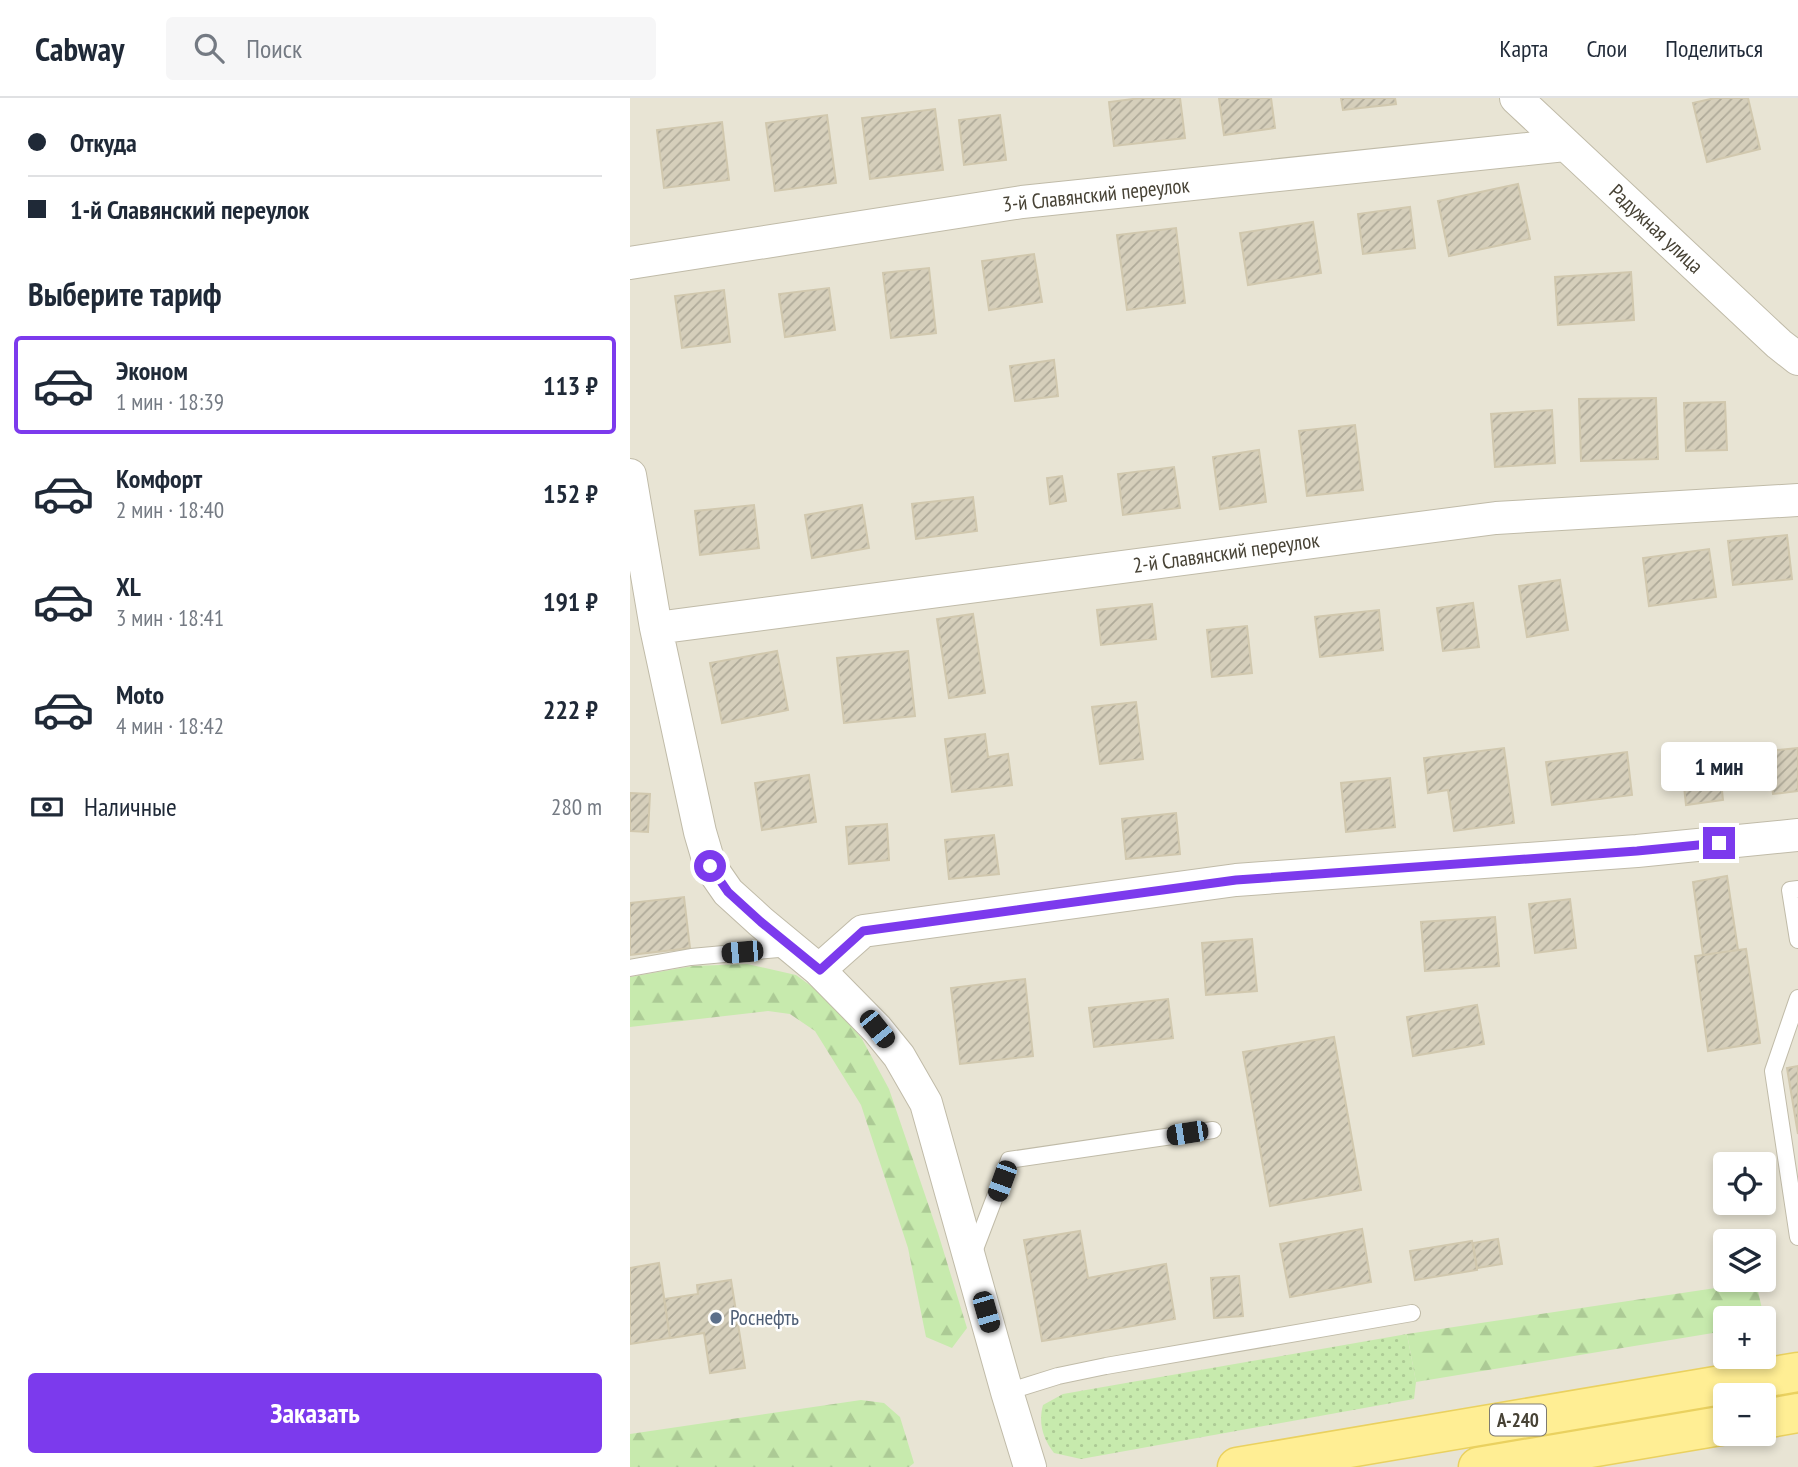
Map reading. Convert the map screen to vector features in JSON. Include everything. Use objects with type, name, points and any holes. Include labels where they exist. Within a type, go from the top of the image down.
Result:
[{"type":"main road","name":"А-240","points":[[1237,1467],[1798,1372]]},
{"type":"main road","points":[[1776,1417],[1798,1413]]},
{"type":"main road","name":"А-240","points":[[1478,1467],[1713,1427]]},
{"type":"street","name":"Радужная улица","points":[[1516,98],[1798,359]]},
{"type":"street","name":"3-й Славянский переулок","points":[[630,263],[1022,202],[1565,145]]},
{"type":"street","points":[[630,475],[656,628],[700,832],[710,866],[728,892],[820,970],[877,1029],[899,1056],[926,1103],[1030,1467]]},
{"type":"street","name":"2-й Славянский переулок","points":[[656,628],[1496,518],[1798,500]]},
{"type":"street","points":[[820,970],[863,931],[890,927],[1236,880],[1637,851],[1798,835]]},
{"type":"lane","points":[[1798,889],[1790,890],[1798,940]]},
{"type":"lane","points":[[630,968],[691,957],[792,948]]},
{"type":"lane","points":[[1798,998],[1773,1071],[1798,1235]]},
{"type":"lane","points":[[971,1259],[1009,1160],[1213,1130]]},
{"type":"lane","points":[[1007,1392],[1058,1376],[1412,1313]]},
{"type":"shaded area","points":[[630,98],[1798,98],[1798,1467],[630,1467]]},
{"type":"green space","points":[[747,964],[796,975],[829,999],[862,1039],[889,1089],[967,1328],[952,1348],[926,1337],[908,1248],[861,1105],[815,1031],[790,1014],[768,1011],[630,1027],[630,977],[693,966]]},
{"type":"green space","points":[[1713,1288],[1713,1292],[1758,1292],[1761,1306],[1713,1306],[1713,1333],[1416,1382],[1407,1334]]},
{"type":"green space","points":[[1407,1334],[1416,1382],[1414,1399],[1081,1459],[1054,1453],[1042,1431],[1043,1405],[1063,1394]]},
{"type":"green space","points":[[861,1400],[884,1403],[900,1417],[914,1463],[909,1467],[630,1467],[630,1434]]},
{"type":"building","points":[[1141,98],[1180,98],[1185,138],[1114,146],[1109,102]]},
{"type":"building","points":[[1219,98],[1271,98],[1275,128],[1224,135]]},
{"type":"building","points":[[1341,98],[1395,98],[1396,104],[1343,110]]},
{"type":"building","points":[[1715,98],[1748,98],[1760,149],[1707,162],[1693,103]]},
{"type":"building","points":[[935,109],[943,170],[870,179],[862,118]]},
{"type":"building","points":[[827,115],[836,183],[775,191],[766,123]]},
{"type":"building","points":[[1000,115],[1006,160],[964,165],[959,120]]},
{"type":"building","points":[[722,122],[729,180],[664,188],[657,130]]},
{"type":"building","points":[[1518,184],[1530,239],[1449,256],[1438,201]]},
{"type":"building","points":[[1410,207],[1415,248],[1363,254],[1358,214]]},
{"type":"building","points":[[1313,222],[1321,273],[1248,285],[1240,233]]},
{"type":"building","points":[[1176,228],[1185,303],[1127,310],[1117,235]]},
{"type":"building","points":[[1034,254],[1042,302],[989,310],[982,261]]},
{"type":"building","points":[[929,268],[936,333],[891,338],[883,273]]},
{"type":"building","points":[[1631,272],[1634,320],[1558,325],[1555,277]]},
{"type":"building","points":[[829,288],[835,330],[785,337],[779,294]]},
{"type":"building","points":[[724,290],[730,342],[682,348],[675,296]]},
{"type":"building","points":[[1054,360],[1058,396],[1015,401],[1010,366]]},
{"type":"building","points":[[1656,398],[1658,459],[1581,461],[1579,399]]},
{"type":"building","points":[[1725,402],[1727,450],[1686,451],[1684,403]]},
{"type":"building","points":[[1552,410],[1555,463],[1495,467],[1491,414]]},
{"type":"building","points":[[1355,425],[1363,490],[1307,496],[1299,431]]},
{"type":"building","points":[[1259,450],[1266,502],[1220,509],[1213,457]]},
{"type":"building","points":[[1174,467],[1180,508],[1123,515],[1118,474]]},
{"type":"building","points":[[1062,476],[1066,501],[1050,504],[1047,478]]},
{"type":"building","points":[[973,497],[977,531],[916,539],[912,504]]},
{"type":"building","points":[[754,505],[759,548],[700,555],[695,511]]},
{"type":"building","points":[[862,505],[869,548],[812,558],[805,515]]},
{"type":"building","points":[[1787,535],[1792,579],[1733,585],[1728,541]]},
{"type":"building","points":[[1709,549],[1716,597],[1649,606],[1643,558]]},
{"type":"building","points":[[1560,580],[1568,630],[1527,637],[1519,586]]},
{"type":"building","points":[[1473,603],[1479,647],[1443,651],[1437,608]]},
{"type":"building","points":[[1152,604],[1156,639],[1101,645],[1097,610]]},
{"type":"building","points":[[1379,610],[1383,650],[1320,657],[1315,617]]},
{"type":"building","points":[[973,614],[985,693],[949,698],[937,619]]},
{"type":"building","points":[[1247,626],[1252,673],[1212,677],[1207,630]]},
{"type":"building","points":[[777,651],[788,710],[722,723],[710,663]]},
{"type":"building","points":[[908,651],[915,716],[844,723],[837,658]]},
{"type":"building","points":[[1136,702],[1143,759],[1100,764],[1092,707]]},
{"type":"building","points":[[985,734],[988,757],[1008,754],[1012,785],[952,792],[945,739]]},
{"type":"building","points":[[1504,748],[1514,823],[1454,831],[1448,790],[1428,793],[1424,758]]},
{"type":"building","points":[[1798,748],[1798,791],[1773,794],[1768,751]]},
{"type":"building","points":[[1627,752],[1632,795],[1552,805],[1546,762]]},
{"type":"building","points":[[1718,754],[1723,800],[1686,805],[1681,758]]},
{"type":"building","points":[[809,775],[816,822],[762,830],[755,783]]},
{"type":"building","points":[[1390,778],[1395,827],[1346,832],[1341,783]]},
{"type":"building","points":[[630,793],[650,794],[648,832],[630,831]]},
{"type":"building","points":[[1176,813],[1180,854],[1126,859],[1122,819]]},
{"type":"building","points":[[887,824],[889,860],[849,864],[846,827]]},
{"type":"building","points":[[994,835],[999,874],[949,879],[945,840]]},
{"type":"building","points":[[1727,876],[1738,950],[1703,955],[1693,882]]},
{"type":"building","points":[[684,897],[690,948],[630,955],[630,903]]},
{"type":"building","points":[[1570,899],[1576,948],[1535,953],[1529,904]]},
{"type":"building","points":[[1495,917],[1499,966],[1425,971],[1421,922]]},
{"type":"building","points":[[1252,939],[1257,991],[1206,995],[1202,943]]},
{"type":"building","points":[[1746,949],[1760,1043],[1708,1051],[1695,956]]},
{"type":"building","points":[[1025,979],[1033,1056],[960,1064],[951,988]]},
{"type":"building","points":[[1168,999],[1173,1038],[1094,1047],[1089,1008]]},
{"type":"building","points":[[1477,1005],[1484,1044],[1413,1056],[1407,1017]]},
{"type":"building","points":[[1334,1037],[1361,1190],[1270,1206],[1243,1052]]},
{"type":"building","points":[[1798,1066],[1798,1134],[1787,1068]]},
{"type":"building","points":[[1362,1229],[1371,1282],[1290,1297],[1280,1244]]},
{"type":"building","points":[[1080,1231],[1088,1278],[1166,1264],[1175,1319],[1042,1341],[1024,1240]]},
{"type":"building","points":[[1498,1239],[1502,1264],[1477,1268],[1473,1243]]},
{"type":"building","points":[[1472,1241],[1477,1270],[1415,1280],[1410,1251]]},
{"type":"building","points":[[659,1263],[670,1338],[630,1344],[630,1268]]},
{"type":"building","points":[[1239,1276],[1243,1316],[1214,1318],[1211,1278]]},
{"type":"building","points":[[731,1280],[745,1368],[710,1373],[704,1333],[670,1338],[664,1299],[698,1294],[697,1285]]},
{"type":"place","name":"Роснефть","points":[[716,1318]]},
{"type":"route","points":[[710,866],[728,892],[820,970],[863,931],[1236,880],[1719,843]]}]
